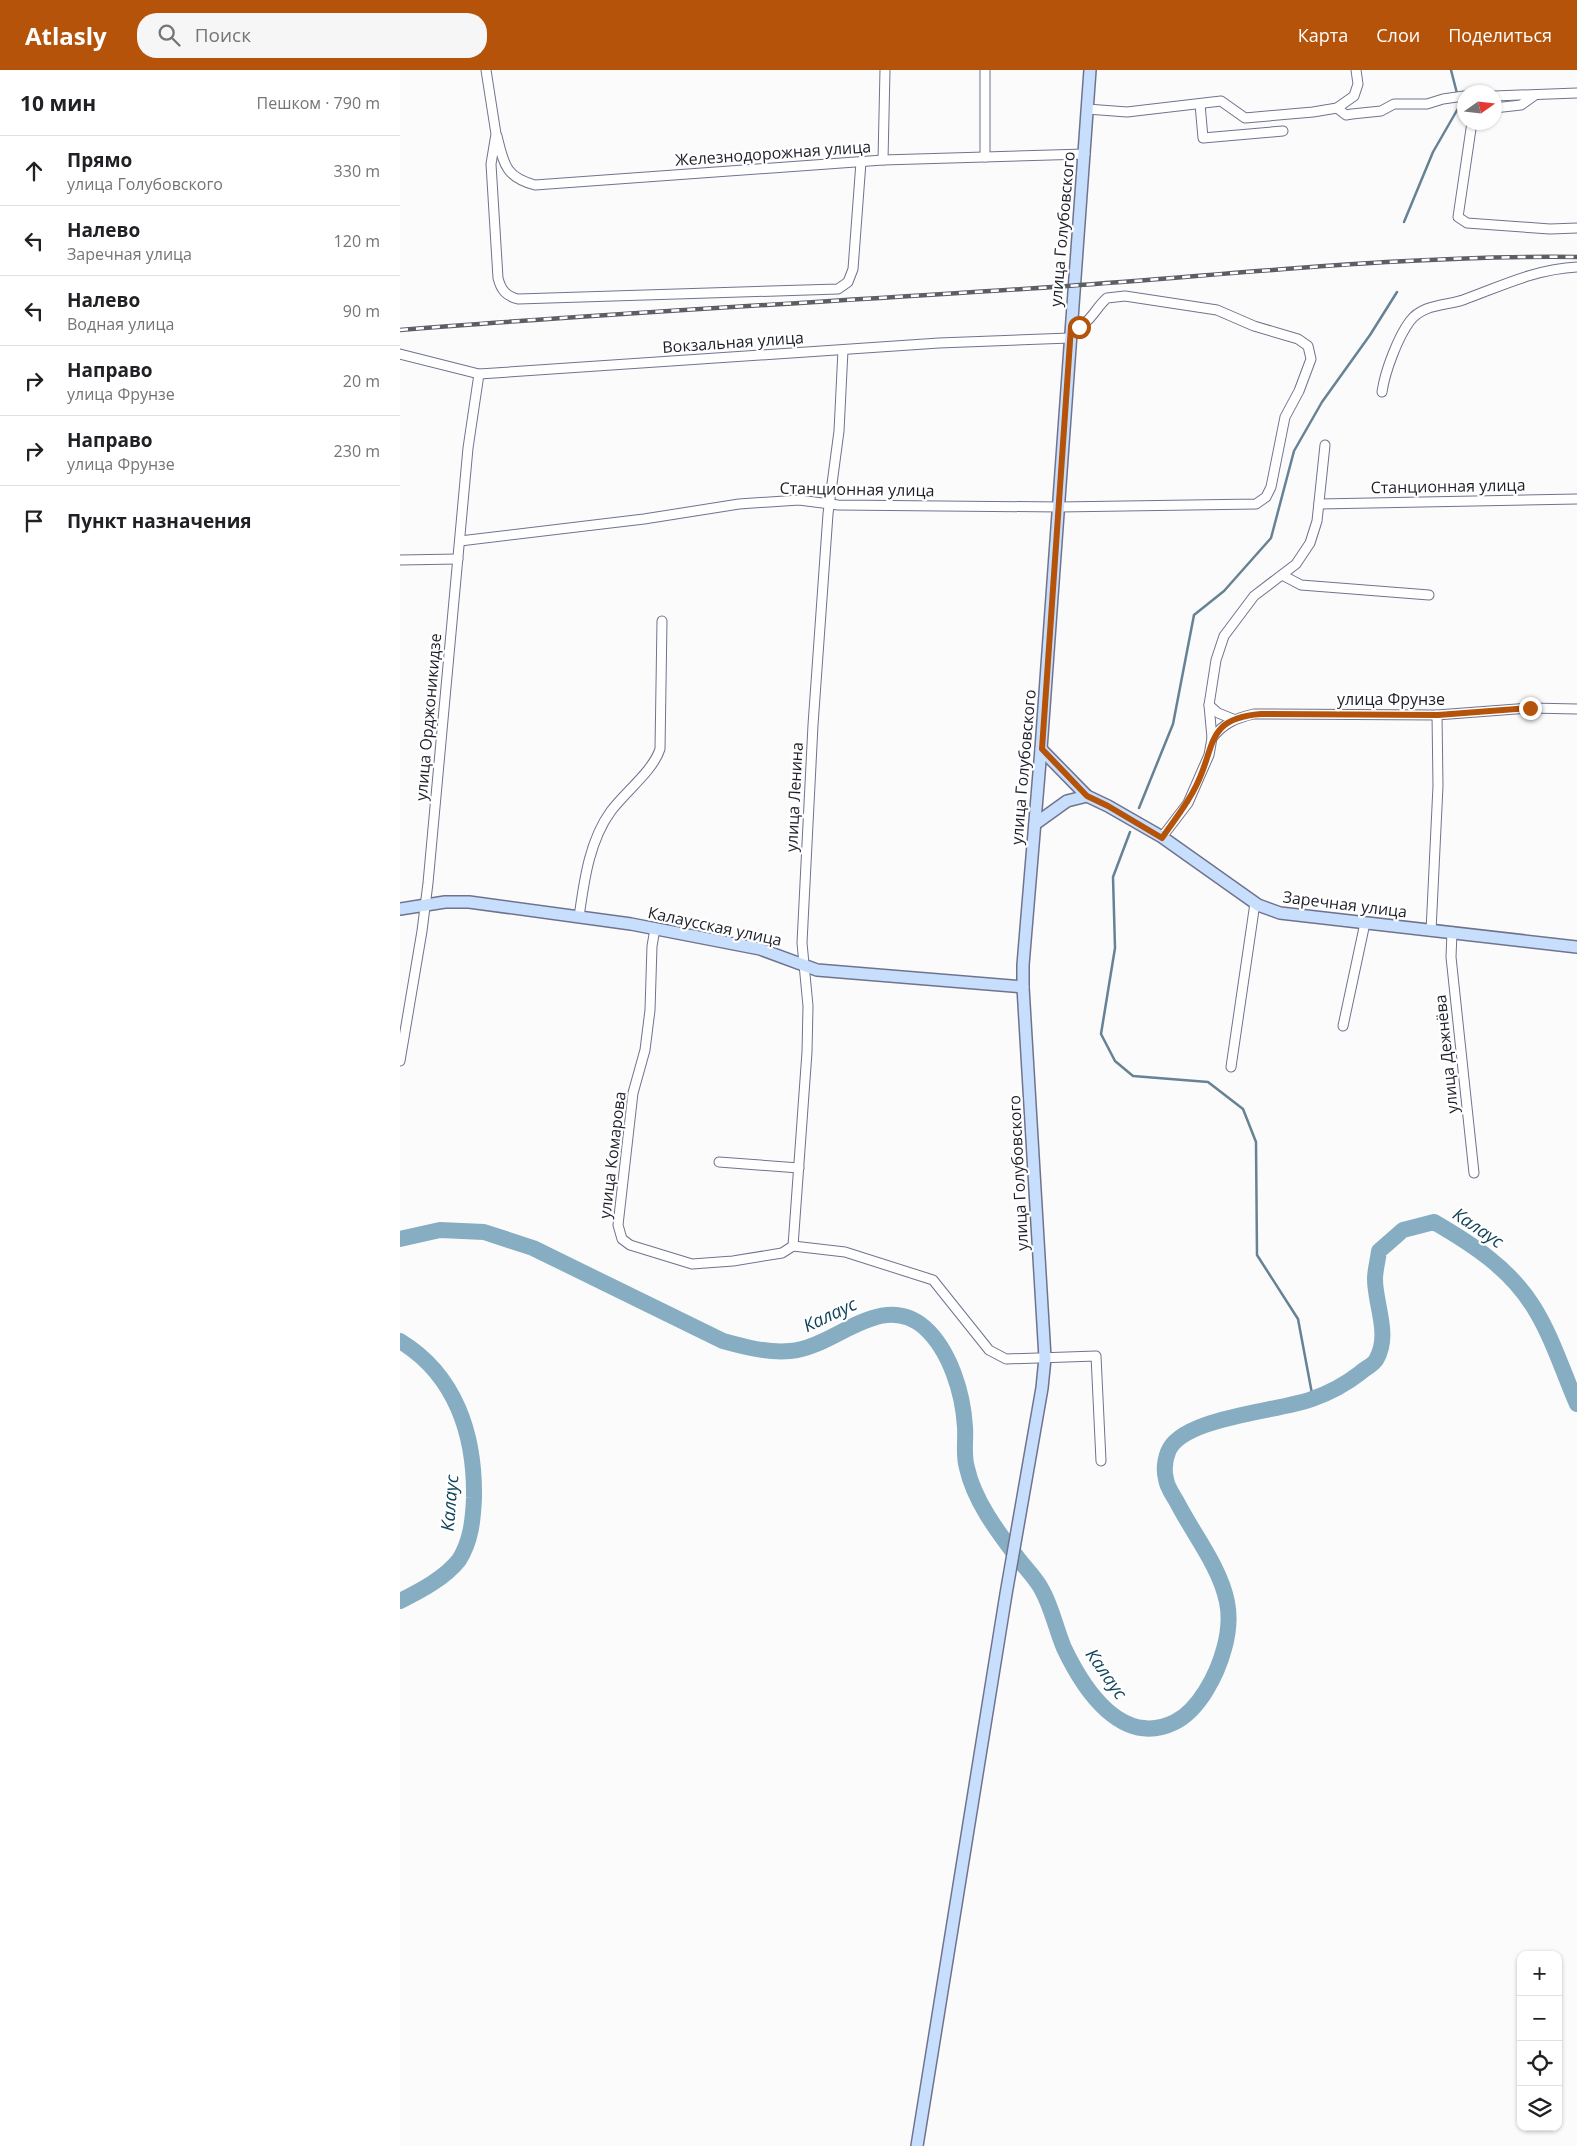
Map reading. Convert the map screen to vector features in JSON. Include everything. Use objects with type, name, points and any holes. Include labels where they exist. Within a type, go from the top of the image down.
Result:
[{"type":"street","points":[[486,70],[496,134],[490,164],[498,278],[500,288],[509,296],[518,299],[838,289],[848,282],[853,269],[861,162]]},
{"type":"street","points":[[883,160],[885,70]]},
{"type":"street","points":[[985,70],[985,157]]},
{"type":"street","name":"улица Голубовского","points":[[917,2146],[1006,1594],[1042,1388],[1045,1358],[1023,987],[1042,749],[1090,70]]},
{"type":"street","points":[[1087,109],[1128,112],[1221,101],[1245,118],[1313,112],[1337,108],[1354,96],[1358,84],[1356,70]]},
{"type":"street","points":[[1502,96],[1577,92]]},
{"type":"street","points":[[1502,107],[1521,105],[1535,94]]},
{"type":"street","points":[[1337,108],[1346,114],[1352,114],[1381,111],[1394,104],[1427,104],[1457,98]]},
{"type":"street","points":[[1200,104],[1204,138],[1283,131]]},
{"type":"street","points":[[1245,118],[1247,134]]},
{"type":"street","points":[[1471,130],[1458,217],[1468,223],[1550,229],[1577,228]]},
{"type":"street","name":"Железнодорожная улица","points":[[496,134],[504,164],[517,180],[535,185],[883,160],[1085,154]]},
{"type":"street","points":[[1382,392],[1385,372],[1411,320],[1426,308],[1461,300],[1507,282],[1557,268],[1577,268]]},
{"type":"street","name":"Вокзальная улица","points":[[400,354],[479,374],[1070,333],[1089,322],[1107,298],[1124,296],[1217,310],[1254,326],[1298,339],[1305,343],[1310,351],[1311,359],[1299,391],[1284,417],[1271,487],[1266,497],[1256,504]]},
{"type":"street","name":"улица Ленина","points":[[794,1246],[808,1006],[803,965],[813,725],[829,504],[839,431],[843,350]]},
{"type":"street","name":"улица Орджоникидзе","points":[[400,1061],[425,905],[468,448],[479,374]]},
{"type":"street","points":[[1162,838],[1188,803],[1200,779],[1212,738],[1209,704],[1216,660],[1224,636],[1254,596],[1296,564],[1310,543],[1319,504],[1325,445]]},
{"type":"street","name":"Станционная улица","points":[[1319,504],[1577,499]]},
{"type":"street","name":"Станционная улица","points":[[460,541],[644,519],[739,504],[799,500],[829,504],[1059,507],[1256,504]]},
{"type":"street","points":[[400,560],[458,559]]},
{"type":"street","points":[[1282,575],[1301,586],[1429,595]]},
{"type":"street","points":[[579,917],[587,874],[600,826],[626,792],[656,761],[660,749],[662,621]]},
{"type":"street","points":[[1209,704],[1218,714],[1233,719]]},
{"type":"street","name":"улица Фрунзе","points":[[1233,719],[1261,714],[1438,715],[1530,708],[1577,709]]},
{"type":"street","points":[[1430,931],[1438,786],[1438,715]]},
{"type":"street","points":[[1212,738],[1224,725],[1233,719]]},
{"type":"street","name":"Заречная улица","points":[[1042,749],[1087,796],[1108,806],[1162,838],[1256,903],[1280,913],[1577,947]]},
{"type":"street","points":[[1035,824],[1067,801],[1087,796]]},
{"type":"street","name":"Калаусская улица","points":[[400,909],[445,902],[469,902],[655,929],[760,950],[829,972],[877,973],[1023,987]]},
{"type":"street","points":[[1231,1067],[1256,903]]},
{"type":"street","points":[[1343,1026],[1365,924]]},
{"type":"street","name":"улица Комарова","points":[[655,929],[652,946],[650,1010],[645,1050],[634,1093],[618,1225],[620,1233],[630,1245],[692,1264],[733,1261],[782,1253],[794,1246],[846,1252],[887,1267],[933,1280],[989,1350],[997,1356],[1006,1359],[1096,1356],[1101,1461]]},
{"type":"street","name":"улица Дежнёва","points":[[1452,932],[1451,957],[1474,1173]]},
{"type":"street","points":[[719,1162],[799,1168]]},
{"type":"waterway","points":[[1404,222],[1433,152],[1460,105],[1451,70]]},
{"type":"waterway","points":[[1139,808],[1173,724],[1194,615],[1224,591],[1271,538],[1294,451],[1322,402],[1370,335],[1397,292]]},
{"type":"waterway","points":[[1130,832],[1113,877],[1115,948],[1101,1034],[1115,1061],[1133,1076],[1208,1082],[1243,1109],[1256,1142],[1257,1255],[1298,1319],[1313,1399]]},
{"type":"waterway","name":"Калаус","points":[[400,1239],[440,1230],[484,1232],[533,1248],[723,1341],[756,1349],[790,1351],[807,1348],[857,1324],[891,1315],[907,1317],[924,1327],[941,1348],[954,1373],[964,1414],[966,1463],[970,1480],[987,1515],[1040,1586],[1049,1604],[1064,1648],[1082,1681],[1107,1710],[1122,1721],[1138,1727],[1156,1728],[1175,1722],[1192,1709],[1206,1691],[1217,1670],[1227,1632],[1228,1614],[1224,1589],[1213,1564],[1171,1492],[1165,1476],[1168,1452],[1176,1440],[1191,1431],[1232,1417],[1312,1399],[1331,1391],[1373,1364],[1380,1350],[1382,1340],[1375,1279],[1379,1251],[1403,1230],[1434,1222],[1476,1248],[1513,1280],[1540,1318],[1552,1342],[1577,1404]]},
{"type":"waterway","name":"Калаус","points":[[400,1341],[419,1355],[435,1371],[448,1389],[458,1409],[466,1430],[471,1452],[474,1498],[471,1530],[459,1560],[439,1578],[400,1601]]},
{"type":"railway","points":[[400,330],[650,312],[1068,286],[1386,262],[1513,257],[1577,257]]},
{"type":"route","points":[[1079,327],[1071,327],[1042,749],[1087,796],[1108,806],[1162,838],[1188,803],[1200,779],[1212,738],[1224,725],[1233,719],[1261,714],[1438,715],[1530,708]]}]
